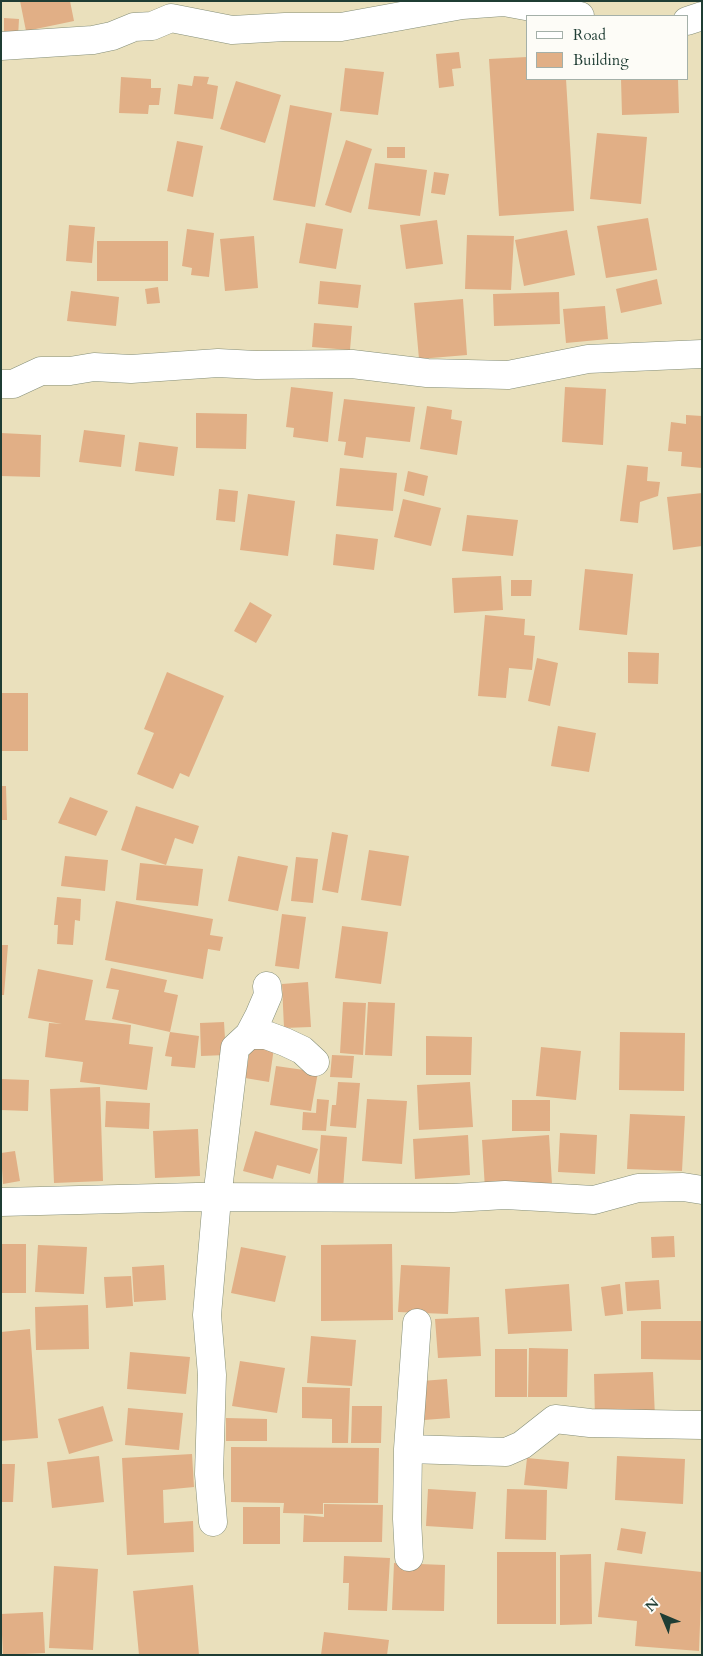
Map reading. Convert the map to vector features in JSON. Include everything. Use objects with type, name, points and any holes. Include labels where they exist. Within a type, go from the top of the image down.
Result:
[{"type":"street","points":[[1,46],[93,40],[112,36],[134,26],[152,26],[171,18],[232,30],[285,27],[340,28],[462,5],[504,2],[575,15]]},
{"type":"street","points":[[688,21],[702,16]]},
{"type":"street","points":[[1,384],[13,384],[41,371],[70,371],[94,368],[131,369],[218,363],[256,365],[352,364],[427,373],[508,375],[588,359],[702,354]]},
{"type":"street","points":[[213,1522],[209,1474],[212,1375],[207,1315],[217,1198],[235,1048],[249,1035],[268,995],[267,986]]},
{"type":"street","points":[[249,1035],[266,1035],[285,1042],[302,1050],[315,1062]]},
{"type":"street","points":[[1,1202],[217,1198],[453,1198],[505,1195],[594,1200],[618,1196],[638,1188],[683,1187],[702,1190]]},
{"type":"street","points":[[409,1557],[407,1519],[408,1449],[417,1323]]},
{"type":"street","points":[[408,1449],[506,1452],[522,1445],[555,1419],[590,1423],[702,1425]]},
{"type":"building","points":[[20,1],[70,1],[74,21],[26,31]]},
{"type":"building","points":[[4,18],[19,19],[18,37],[4,37]]},
{"type":"building","points":[[459,52],[461,68],[452,69],[454,86],[439,88],[436,54]]},
{"type":"building","points":[[526,57],[526,80],[566,80],[574,211],[499,216],[489,59]]},
{"type":"building","points":[[345,68],[384,72],[378,115],[340,111]]},
{"type":"building","points":[[194,76],[209,77],[207,84],[218,86],[213,119],[174,114],[178,84],[192,86]]},
{"type":"building","points":[[121,77],[151,79],[151,88],[161,88],[159,105],[149,105],[148,114],[119,113]]},
{"type":"building","points":[[621,80],[678,80],[679,113],[622,115]]},
{"type":"building","points":[[236,81],[281,95],[265,143],[220,129]]},
{"type":"building","points":[[290,105],[332,113],[315,207],[273,200]]},
{"type":"building","points":[[597,133],[647,137],[641,204],[590,199]]},
{"type":"building","points":[[346,140],[372,149],[351,213],[325,205]]},
{"type":"building","points":[[177,141],[203,146],[193,197],[167,191]]},
{"type":"building","points":[[387,147],[405,147],[405,158],[387,158]]},
{"type":"building","points":[[375,163],[427,170],[420,216],[368,209]]},
{"type":"building","points":[[434,172],[449,174],[445,195],[431,193]]},
{"type":"building","points":[[648,218],[657,270],[606,278],[597,226]]},
{"type":"building","points":[[437,220],[443,264],[406,269],[400,225]]},
{"type":"building","points":[[306,223],[343,229],[336,269],[299,263]]},
{"type":"building","points":[[69,225],[95,227],[92,263],[66,261]]},
{"type":"building","points":[[187,229],[214,233],[209,277],[191,275],[192,268],[182,266]]},
{"type":"building","points":[[567,230],[575,275],[524,286],[515,240]]},
{"type":"building","points":[[467,235],[514,236],[511,290],[465,289]]},
{"type":"building","points":[[254,236],[258,288],[225,291],[220,239]]},
{"type":"building","points":[[97,241],[168,241],[168,281],[97,281]]},
{"type":"building","points":[[657,279],[662,304],[621,313],[616,289]]},
{"type":"building","points":[[320,281],[361,285],[358,308],[318,304]]},
{"type":"building","points":[[158,287],[160,303],[147,304],[145,289]]},
{"type":"building","points":[[71,291],[119,297],[116,326],[67,321]]},
{"type":"building","points":[[559,292],[560,324],[494,326],[493,294]]},
{"type":"building","points":[[463,299],[467,355],[419,359],[414,303]]},
{"type":"building","points":[[605,306],[608,339],[566,343],[563,309]]},
{"type":"building","points":[[314,323],[352,326],[350,350],[312,347]]},
{"type":"building","points":[[291,387],[333,392],[328,442],[293,437],[294,428],[286,427]]},
{"type":"building","points":[[565,387],[606,389],[603,445],[562,442]]},
{"type":"building","points":[[344,399],[415,407],[410,442],[366,437],[363,458],[344,455],[346,442],[338,441]]},
{"type":"building","points":[[427,406],[452,410],[451,419],[462,421],[457,455],[420,449]]},
{"type":"building","points":[[196,413],[247,414],[246,449],[196,448]]},
{"type":"building","points":[[686,415],[702,416],[702,468],[681,466],[682,452],[668,451],[671,422],[686,424]]},
{"type":"building","points":[[84,430],[125,435],[121,467],[79,462]]},
{"type":"building","points":[[1,433],[41,435],[40,477],[1,476]]},
{"type":"building","points":[[139,442],[178,447],[174,476],[135,471]]},
{"type":"building","points":[[627,465],[648,467],[647,481],[660,482],[658,496],[640,502],[638,523],[620,521]]},
{"type":"building","points":[[340,468],[397,473],[393,511],[336,506]]},
{"type":"building","points":[[408,471],[428,476],[424,496],[404,491]]},
{"type":"building","points":[[219,489],[238,491],[235,522],[216,520]]},
{"type":"building","points":[[702,493],[702,546],[673,550],[667,497]]},
{"type":"building","points":[[248,494],[295,501],[288,556],[240,550]]},
{"type":"building","points":[[403,499],[441,508],[431,546],[394,537]]},
{"type":"building","points":[[467,515],[518,520],[513,556],[462,551]]},
{"type":"building","points":[[336,534],[378,539],[374,570],[333,565]]},
{"type":"building","points":[[585,569],[633,574],[627,635],[579,630]]},
{"type":"building","points":[[501,576],[503,610],[454,613],[452,578]]},
{"type":"building","points":[[511,580],[532,580],[531,596],[511,596]]},
{"type":"building","points":[[250,602],[272,615],[256,643],[234,631]]},
{"type":"building","points":[[485,615],[525,619],[524,635],[535,636],[532,670],[509,668],[506,698],[478,696]]},
{"type":"building","points":[[628,652],[659,653],[658,684],[628,683]]},
{"type":"building","points":[[537,658],[558,663],[550,706],[528,701]]},
{"type":"building","points":[[167,672],[224,696],[189,777],[180,773],[173,789],[137,774],[154,733],[144,729]]},
{"type":"building","points":[[1,693],[28,693],[28,751],[1,751]]},
{"type":"building","points":[[558,726],[596,733],[589,772],[551,766]]},
{"type":"building","points":[[1,786],[6,786],[7,820],[1,820]]},
{"type":"building","points":[[70,797],[108,811],[96,836],[58,823]]},
{"type":"building","points":[[136,806],[199,826],[193,844],[175,838],[166,865],[121,850]]},
{"type":"building","points":[[332,832],[348,835],[338,893],[322,890]]},
{"type":"building","points":[[369,850],[409,856],[401,906],[361,900]]},
{"type":"building","points":[[65,856],[108,860],[105,891],[61,886]]},
{"type":"building","points":[[238,856],[288,866],[278,911],[228,901]]},
{"type":"building","points":[[296,857],[318,859],[313,903],[291,901]]},
{"type":"building","points":[[140,863],[203,869],[198,906],[136,900]]},
{"type":"building","points":[[57,897],[81,899],[80,921],[75,920],[73,945],[57,944],[58,925],[54,925]]},
{"type":"building","points":[[116,901],[213,919],[210,935],[223,937],[220,951],[208,949],[203,979],[105,960]]},
{"type":"building","points":[[282,914],[306,917],[299,969],[275,966]]},
{"type":"building","points":[[342,926],[388,932],[381,984],[335,978]]},
{"type":"building","points":[[1,945],[8,945],[4,995],[1,995]]},
{"type":"building","points":[[111,968],[167,980],[164,992],[178,995],[170,1032],[112,1019],[119,990],[106,988]]},
{"type":"building","points":[[38,969],[93,980],[85,1020],[131,1025],[129,1044],[153,1047],[147,1090],[80,1082],[83,1062],[45,1057],[49,1023],[62,1024],[28,1018]]},
{"type":"building","points":[[308,982],[311,1027],[284,1028],[282,984]]},
{"type":"building","points":[[343,1002],[366,1003],[363,1055],[340,1053]]},
{"type":"building","points":[[368,1002],[395,1003],[392,1056],[365,1055]]},
{"type":"building","points":[[224,1022],[226,1055],[201,1056],[200,1023]]},
{"type":"building","points":[[170,1032],[199,1036],[195,1068],[171,1066],[172,1057],[165,1056]]},
{"type":"building","points":[[620,1032],[685,1033],[684,1091],[619,1090]]},
{"type":"building","points":[[426,1036],[472,1037],[471,1075],[426,1075]]},
{"type":"building","points":[[251,1044],[274,1048],[269,1082],[245,1078]]},
{"type":"building","points":[[541,1047],[581,1051],[576,1100],[536,1096]]},
{"type":"building","points":[[332,1055],[354,1056],[352,1078],[330,1077]]},
{"type":"building","points":[[276,1066],[318,1072],[311,1111],[270,1105]]},
{"type":"building","points":[[1,1079],[29,1080],[28,1111],[1,1110]]},
{"type":"building","points":[[338,1082],[360,1083],[356,1128],[330,1126],[332,1105],[336,1105]]},
{"type":"building","points":[[470,1082],[473,1127],[419,1130],[417,1085]]},
{"type":"building","points":[[100,1087],[103,1181],[54,1183],[50,1089]]},
{"type":"building","points":[[317,1099],[329,1100],[326,1131],[302,1130],[303,1112],[316,1113]]},
{"type":"building","points":[[367,1099],[407,1101],[402,1164],[362,1161]]},
{"type":"building","points":[[512,1100],[550,1100],[550,1131],[512,1131]]},
{"type":"building","points":[[106,1101],[150,1103],[149,1129],[105,1127]]},
{"type":"building","points":[[630,1114],[685,1116],[682,1171],[627,1169]]},
{"type":"building","points":[[198,1129],[200,1176],[155,1178],[153,1131]]},
{"type":"building","points":[[255,1131],[318,1149],[310,1174],[277,1165],[273,1179],[243,1171]]},
{"type":"building","points":[[560,1133],[597,1135],[595,1174],[558,1172]]},
{"type":"building","points":[[321,1135],[347,1137],[343,1189],[317,1187]]},
{"type":"building","points":[[468,1135],[470,1175],[415,1179],[413,1139]]},
{"type":"building","points":[[549,1135],[552,1184],[485,1189],[482,1140]]},
{"type":"building","points":[[15,1151],[20,1181],[3,1184],[1,1153]]},
{"type":"building","points":[[674,1236],[675,1257],[652,1258],[651,1237]]},
{"type":"building","points":[[1,1244],[26,1244],[26,1293],[1,1293]]},
{"type":"building","points":[[392,1244],[393,1320],[321,1321],[321,1245]]},
{"type":"building","points":[[38,1245],[87,1247],[84,1294],[35,1292]]},
{"type":"building","points":[[241,1247],[286,1256],[275,1302],[231,1293]]},
{"type":"building","points":[[164,1265],[166,1300],[134,1302],[132,1267]]},
{"type":"building","points":[[401,1265],[450,1267],[448,1314],[398,1312]]},
{"type":"building","points":[[131,1276],[133,1306],[106,1308],[104,1277]]},
{"type":"building","points":[[659,1280],[661,1309],[627,1311],[625,1282]]},
{"type":"building","points":[[569,1284],[572,1331],[508,1334],[505,1289]]},
{"type":"building","points":[[620,1284],[623,1314],[605,1316],[601,1287]]},
{"type":"building","points":[[88,1305],[89,1349],[36,1350],[35,1307]]},
{"type":"building","points":[[479,1317],[481,1356],[438,1358],[435,1319]]},
{"type":"building","points":[[641,1321],[702,1321],[702,1360],[641,1359]]},
{"type":"building","points":[[30,1329],[38,1438],[1,1441],[1,1332]]},
{"type":"building","points":[[311,1336],[356,1340],[352,1386],[307,1383]]},
{"type":"building","points":[[529,1348],[568,1349],[567,1397],[528,1397]]},
{"type":"building","points":[[495,1349],[527,1349],[527,1397],[495,1397]]},
{"type":"building","points":[[130,1352],[190,1357],[186,1394],[127,1389]]},
{"type":"building","points":[[240,1361],[285,1368],[277,1413],[232,1406]]},
{"type":"building","points":[[653,1372],[655,1417],[595,1419],[594,1374]]},
{"type":"building","points":[[447,1379],[450,1418],[424,1420],[422,1381]]},
{"type":"building","points":[[302,1387],[350,1388],[348,1443],[332,1443],[332,1419],[302,1418]]},
{"type":"building","points":[[103,1406],[113,1441],[69,1454],[58,1419]]},
{"type":"building","points":[[352,1406],[382,1406],[381,1443],[351,1443]]},
{"type":"building","points":[[128,1408],[183,1413],[179,1450],[125,1445]]},
{"type":"building","points":[[226,1418],[267,1419],[267,1441],[226,1441]]},
{"type":"building","points":[[231,1447],[379,1448],[378,1503],[323,1503],[323,1514],[283,1513],[284,1503],[231,1502]]},
{"type":"building","points":[[192,1454],[194,1487],[163,1490],[164,1523],[193,1521],[194,1552],[127,1555],[122,1458]]},
{"type":"building","points":[[99,1456],[104,1502],[52,1508],[47,1462]]},
{"type":"building","points":[[617,1456],[685,1459],[683,1504],[615,1500]]},
{"type":"building","points":[[527,1458],[569,1462],[567,1489],[524,1485]]},
{"type":"building","points":[[1,1464],[15,1464],[13,1502],[1,1502]]},
{"type":"building","points":[[428,1489],[476,1492],[473,1529],[426,1526]]},
{"type":"building","points":[[507,1489],[547,1490],[546,1540],[505,1539]]},
{"type":"building","points":[[324,1504],[383,1505],[382,1542],[303,1542],[304,1515],[324,1517]]},
{"type":"building","points":[[243,1507],[280,1507],[280,1544],[243,1544]]},
{"type":"building","points":[[621,1528],[646,1532],[642,1554],[617,1550]]},
{"type":"building","points":[[497,1552],[556,1552],[556,1624],[497,1624]]},
{"type":"building","points":[[591,1554],[592,1624],[560,1625],[560,1555]]},
{"type":"building","points":[[344,1556],[390,1558],[387,1611],[348,1610],[349,1583],[343,1583]]},
{"type":"building","points":[[605,1562],[702,1572],[699,1651],[635,1646],[637,1621],[598,1617]]},
{"type":"building","points":[[394,1563],[445,1565],[444,1611],[392,1610]]},
{"type":"building","points":[[54,1566],[98,1569],[93,1650],[49,1648]]},
{"type":"building","points":[[193,1585],[199,1655],[139,1655],[133,1591]]},
{"type":"building","points":[[43,1612],[45,1653],[3,1655],[1,1614]]},
{"type":"building","points":[[324,1632],[389,1640],[387,1655],[321,1655]]}]
